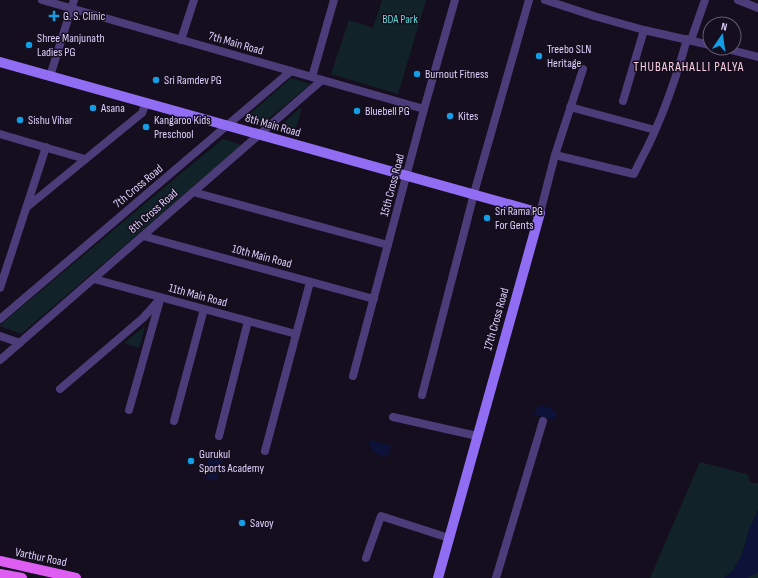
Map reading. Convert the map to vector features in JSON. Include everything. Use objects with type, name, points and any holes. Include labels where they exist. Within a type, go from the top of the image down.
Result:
[{"type":"main road","name":"Varthur Road","points":[[0,561],[76,578]]},
{"type":"main road","name":"Varthur Road","points":[[0,574],[22,578]]},
{"type":"street","name":"7th Main Road","points":[[42,0],[424,109]]},
{"type":"street","points":[[50,76],[74,0]]},
{"type":"street","points":[[181,40],[194,0]]},
{"type":"street","points":[[312,77],[334,0]]},
{"type":"street","name":"15th Cross Road","points":[[353,376],[424,109],[455,0]]},
{"type":"street","points":[[422,395],[474,194],[529,0]]},
{"type":"street","points":[[545,0],[644,30],[702,42]]},
{"type":"street","points":[[555,155],[634,174],[655,130],[705,0]]},
{"type":"street","points":[[738,0],[758,8]]},
{"type":"street","points":[[623,101],[644,30]]},
{"type":"street","points":[[742,53],[758,57]]},
{"type":"street","name":"8th Main Road","points":[[0,62],[540,212]]},
{"type":"street","name":"17th Cross Road","points":[[438,578],[555,155],[583,69]]},
{"type":"street","name":"7th Cross Road","points":[[0,319],[291,71]]},
{"type":"street","name":"8th Cross Road","points":[[0,360],[322,80]]},
{"type":"street","points":[[27,207],[142,113],[146,103]]},
{"type":"street","points":[[570,107],[655,130]]},
{"type":"street","points":[[0,134],[85,159]]},
{"type":"street","points":[[0,288],[46,147]]},
{"type":"street","points":[[194,192],[388,245]]},
{"type":"street","name":"10th Main Road","points":[[143,236],[374,299]]},
{"type":"street","name":"11th Main Road","points":[[94,279],[296,334]]},
{"type":"street","points":[[265,451],[310,282]]},
{"type":"street","points":[[60,388],[143,318],[161,298]]},
{"type":"street","points":[[129,410],[161,298]]},
{"type":"street","points":[[174,421],[204,309]]},
{"type":"street","points":[[219,436],[248,321]]},
{"type":"street","points":[[0,336],[20,343]]},
{"type":"street","points":[[393,417],[477,436]]},
{"type":"street","points":[[496,578],[543,421]]},
{"type":"street","points":[[366,558],[381,516],[449,538]]},
{"type":"green space","name":"BDA Park","points":[[382,0],[426,0],[398,94],[331,74],[349,20],[373,28]]},
{"type":"green space","points":[[291,78],[311,84],[262,124],[244,119]]},
{"type":"green space","points":[[300,108],[302,108],[295,132],[278,128]]},
{"type":"green space","points":[[223,139],[242,145],[21,334],[0,326],[0,325]]},
{"type":"green space","points":[[144,327],[139,348],[124,343]]},
{"type":"green space","points":[[700,462],[747,474],[751,483],[758,483],[758,578],[733,578],[729,573],[724,578],[650,578]]},
{"type":"shaded area","points":[[540,406],[549,407],[556,413],[554,420],[534,415],[536,408]]},
{"type":"shaded area","points":[[372,440],[391,446],[389,454],[384,457],[376,453],[372,449],[369,442]]},
{"type":"shaded area","points":[[210,451],[224,454],[217,481],[203,477]]},
{"type":"shaded area","points":[[758,510],[758,572],[747,578],[724,578],[733,570],[742,554],[749,529]]},
{"type":"place","name":"G. S. Clinic","points":[[54,16]]},
{"type":"place","name":"Shree Manjunath Ladies PG","points":[[29,45]]},
{"type":"place","name":"Treebo SLN Heritage","points":[[539,56]]},
{"type":"place","name":"Burnout Fitness","points":[[417,74]]},
{"type":"place","name":"Sri Ramdev PG","points":[[156,80]]},
{"type":"place","name":"Asana","points":[[93,108]]},
{"type":"place","name":"Bluebell PG","points":[[357,111]]},
{"type":"place","name":"Kites","points":[[450,116]]},
{"type":"place","name":"Sishu Vihar","points":[[20,120]]},
{"type":"place","name":"Kangaroo Kids Preschool","points":[[146,127]]},
{"type":"place","name":"Sri Rama PG For Gents","points":[[487,218]]},
{"type":"place","name":"Gurukul Sports Academy","points":[[191,461]]},
{"type":"place","name":"Savoy","points":[[242,523]]},
{"type":"district","name":"THUBARAHALLI PALYA","points":[[689,66]]}]
